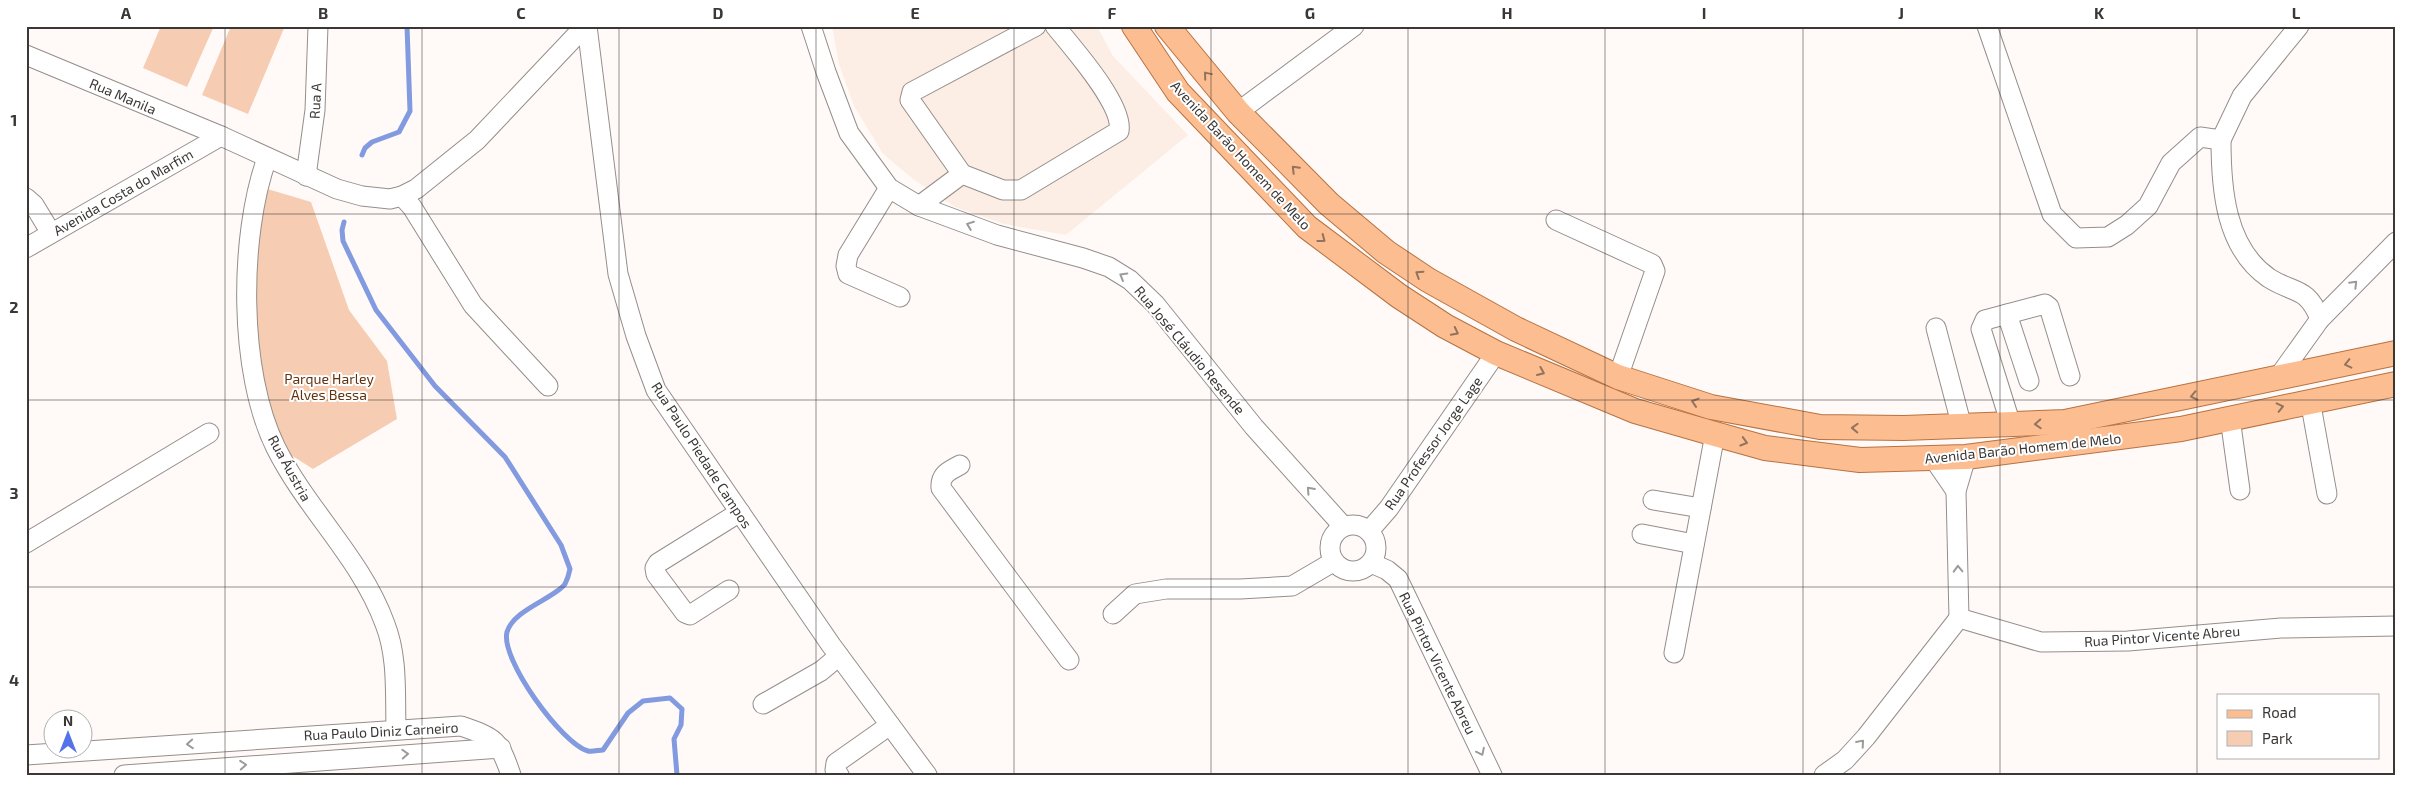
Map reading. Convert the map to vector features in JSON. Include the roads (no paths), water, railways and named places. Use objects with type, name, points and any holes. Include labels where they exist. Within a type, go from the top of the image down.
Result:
[{"type":"main road","name":"Avenida Barão Homem de Melo","points":[[1134,26],[1178,92],[1307,227],[1414,306],[1445,326],[1496,353],[1635,411],[1715,434],[1765,448],[1860,460],[1966,457],[2103,441],[2181,429],[2310,400],[2396,384]]},
{"type":"main road","name":"Avenida Barão Homem de Melo","points":[[1167,26],[1238,112],[1329,204],[1386,252],[1469,303],[1516,329],[1618,377],[1711,407],[1773,420],[1820,427],[1968,427],[2065,422],[2396,353]]},
{"type":"main road","points":[[1178,92],[1201,112],[1212,114],[1238,112]]},
{"type":"main road","points":[[1496,353],[1554,346]]},
{"type":"main road","points":[[2103,441],[2161,420],[2249,400],[2262,394],[2276,379]]},
{"type":"main road","points":[[1966,457],[1968,427]]},
{"type":"main road","points":[[1904,428],[1934,459]]},
{"type":"street","name":"Rua A","points":[[306,176],[316,110],[318,26]]},
{"type":"street","points":[[548,386],[473,305],[407,202],[416,189],[478,140],[586,26]]},
{"type":"street","name":"Rua Paulo Piedade Campos","points":[[586,26],[618,274],[636,336],[656,390],[839,656],[883,730],[927,775]]},
{"type":"street","name":"Rua José Cláudio Resende","points":[[812,26],[826,72],[849,133],[890,188],[920,206],[997,235],[1083,258],[1109,268],[1130,280],[1155,304],[1254,427],[1343,526]]},
{"type":"street","points":[[1036,26],[912,92],[910,100],[962,174],[1003,190],[1021,190],[1119,131],[1118,119],[1097,78],[1055,26]]},
{"type":"street","points":[[1238,112],[1354,26]]},
{"type":"street","points":[[1987,26],[2052,214],[2076,238],[2108,237],[2127,225],[2148,206],[2171,163],[2200,137],[2221,140]]},
{"type":"street","points":[[2299,26],[2242,96],[2221,140],[2221,169],[2229,221],[2243,254],[2269,278],[2301,292],[2314,303],[2320,319]]},
{"type":"street","name":"Rua Manila","points":[[26,55],[221,136],[337,189],[362,196],[407,202]]},
{"type":"street","name":"Avenida Costa do Marfim","points":[[26,248],[221,136]]},
{"type":"street","name":"Rua Áustria","points":[[268,158],[260,180],[254,218],[247,291],[249,346],[258,400],[275,447],[306,497],[366,581],[386,625],[394,662],[396,729]]},
{"type":"street","points":[[920,206],[962,174]]},
{"type":"street","points":[[890,188],[848,255],[846,266],[848,274],[856,279],[900,297]]},
{"type":"street","points":[[30,202],[51,233]]},
{"type":"street","points":[[1556,220],[1652,264],[1655,271],[1618,377]]},
{"type":"street","points":[[2276,379],[2320,319],[2396,242]]},
{"type":"street","points":[[2011,425],[1981,329],[1985,320],[2045,304],[2049,307],[2070,376]]},
{"type":"street","points":[[2007,314],[2030,381]]},
{"type":"street","points":[[1936,328],[1968,427]]},
{"type":"street","name":"Rua Professor Jorge Lage","points":[[1368,531],[1389,508],[1496,353]]},
{"type":"street","points":[[2310,400],[2327,494]]},
{"type":"street","points":[[2230,418],[2240,490]]},
{"type":"street","points":[[26,543],[209,433]]},
{"type":"street","points":[[1674,653],[1715,434]]},
{"type":"street","points":[[1824,775],[1842,768],[1959,618],[1956,491],[1966,457]]},
{"type":"street","points":[[1934,459],[1956,491]]},
{"type":"street","points":[[960,465],[943,474],[940,481],[941,488],[1069,660]]},
{"type":"street","points":[[1653,500],[1701,508]]},
{"type":"street","points":[[729,590],[690,615],[685,613],[679,605],[656,574],[655,568],[658,563],[740,512]]},
{"type":"street","points":[[1343,526],[1361,526],[1368,531],[1376,547],[1371,563],[1362,570],[1353,572],[1345,570],[1333,562],[1330,554],[1331,539],[1343,526]]},
{"type":"street","points":[[1642,534],[1694,544]]},
{"type":"street","points":[[1113,614],[1135,594],[1166,589],[1240,589],[1292,586],[1333,562]]},
{"type":"street","name":"Rua Pintor Vicente Abreu","points":[[1371,563],[1387,570],[1398,580],[1492,775]]},
{"type":"street","name":"Rua Pintor Vicente Abreu","points":[[1959,618],[2042,642],[2128,641],[2281,628],[2396,626]]},
{"type":"street","points":[[763,704],[821,671],[839,656]]},
{"type":"street","name":"Rua Paulo Diniz Carneiro","points":[[26,756],[461,726],[486,734],[501,748]]},
{"type":"street","points":[[839,775],[835,770],[836,764],[883,730]]},
{"type":"street","points":[[501,748],[511,775]]},
{"type":"street","name":"Rua Paulo Diniz Carneiro","points":[[124,775],[206,771],[501,748]]},
{"type":"waterway","points":[[362,155],[365,148],[372,142],[399,132],[410,111],[407,26]]},
{"type":"waterway","points":[[344,222],[342,230],[343,241],[376,310],[435,386],[505,457],[561,545],[570,569],[565,584],[517,617],[507,632],[507,645],[523,680],[535,699],[563,733],[577,745],[588,751],[603,750],[628,713],[643,701],[670,698],[682,709],[681,725],[674,739],[677,775]]},
{"type":"park label","name":"Parque Harley Alves Bessa","points":[[329,386]]}]
